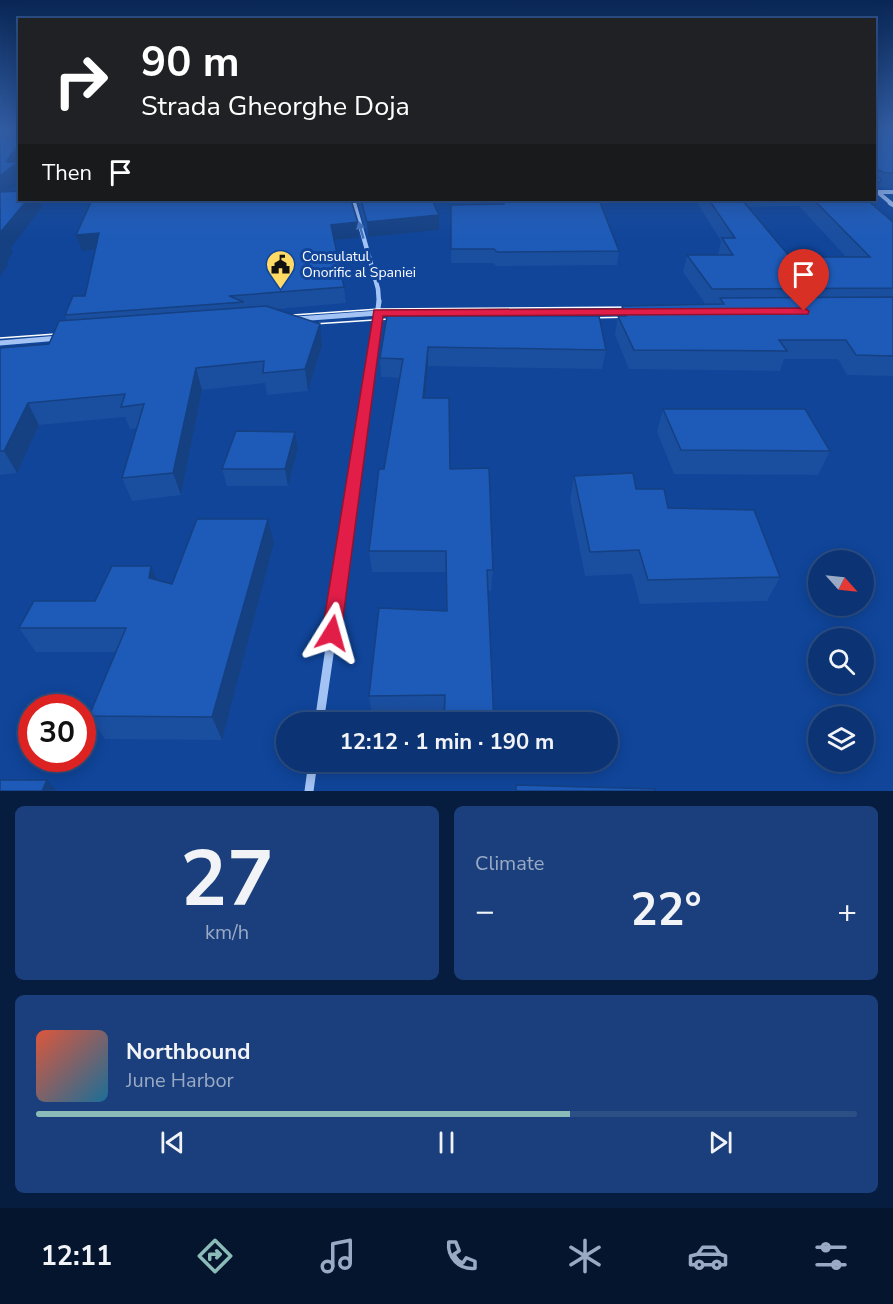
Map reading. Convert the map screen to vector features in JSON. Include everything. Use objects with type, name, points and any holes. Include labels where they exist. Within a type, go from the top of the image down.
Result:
[{"type":"street","points":[[876,190],[893,192]]},
{"type":"street","points":[[876,190],[893,205]]},
{"type":"street","points":[[321,712],[378,313],[378,289],[353,201]]},
{"type":"street","points":[[296,319],[378,313],[637,312]]},
{"type":"street","points":[[0,343],[71,338]]},
{"type":"street","points":[[309,791],[312,772]]},
{"type":"building","points":[[0,164],[16,164],[0,176]]},
{"type":"building","points":[[876,164],[893,164],[893,173],[879,170],[876,175]]},
{"type":"building","points":[[876,175],[881,180],[876,186]]},
{"type":"building","points":[[18,191],[18,201],[26,201],[0,233],[0,192]]},
{"type":"building","points":[[92,201],[351,201],[358,222],[331,225],[344,287],[229,296],[244,302],[65,315],[73,296],[85,296],[99,233],[76,235]]},
{"type":"building","points":[[361,201],[432,201],[439,215],[367,222]]},
{"type":"building","points":[[504,201],[599,201],[619,251],[497,252],[494,249],[451,249],[451,205],[504,204]]},
{"type":"building","points":[[710,201],[743,201],[790,257],[870,257],[815,201],[868,201],[893,222],[893,288],[712,289],[687,255],[733,255],[722,238],[735,238]]},
{"type":"building","points":[[893,297],[893,356],[856,355],[846,340],[779,340],[787,351],[634,350],[618,316],[626,316],[622,306],[724,304],[720,298]]},
{"type":"building","points":[[266,306],[320,324],[305,369],[263,373],[264,361],[196,368],[173,473],[122,478],[144,404],[121,407],[125,394],[28,403],[4,451],[0,451],[0,348],[49,344],[59,321]]},
{"type":"building","points":[[387,316],[599,316],[606,350],[428,347],[423,398],[449,398],[450,469],[489,468],[493,570],[487,570],[493,712],[444,712],[445,695],[369,696],[379,608],[447,611],[446,551],[369,551],[379,469],[384,469],[403,359],[380,358]]},
{"type":"building","points":[[663,409],[805,409],[830,451],[681,450]]},
{"type":"building","points":[[236,431],[295,432],[285,469],[222,469]]},
{"type":"building","points":[[633,473],[636,489],[664,489],[668,508],[754,510],[780,577],[648,580],[639,550],[590,552],[574,476]]},
{"type":"building","points":[[197,519],[268,519],[212,717],[96,716],[96,699],[126,628],[19,628],[34,601],[95,601],[112,566],[151,566],[149,578],[172,584]]},
{"type":"building","points":[[0,780],[47,780],[42,791],[0,791]]},
{"type":"building","points":[[516,785],[655,789],[655,791],[516,791]]},
{"type":"tram line","points":[[278,316],[379,309],[638,307]]},
{"type":"tram line","points":[[584,318],[635,317]]},
{"type":"tram line","points":[[299,325],[404,318]]},
{"type":"tram line","points":[[0,338],[69,333]]},
{"type":"place","name":"Consulatul Onorific al Spaniei","points":[[281,290]]},
{"type":"route","points":[[332,633],[378,313],[804,311]]}]
